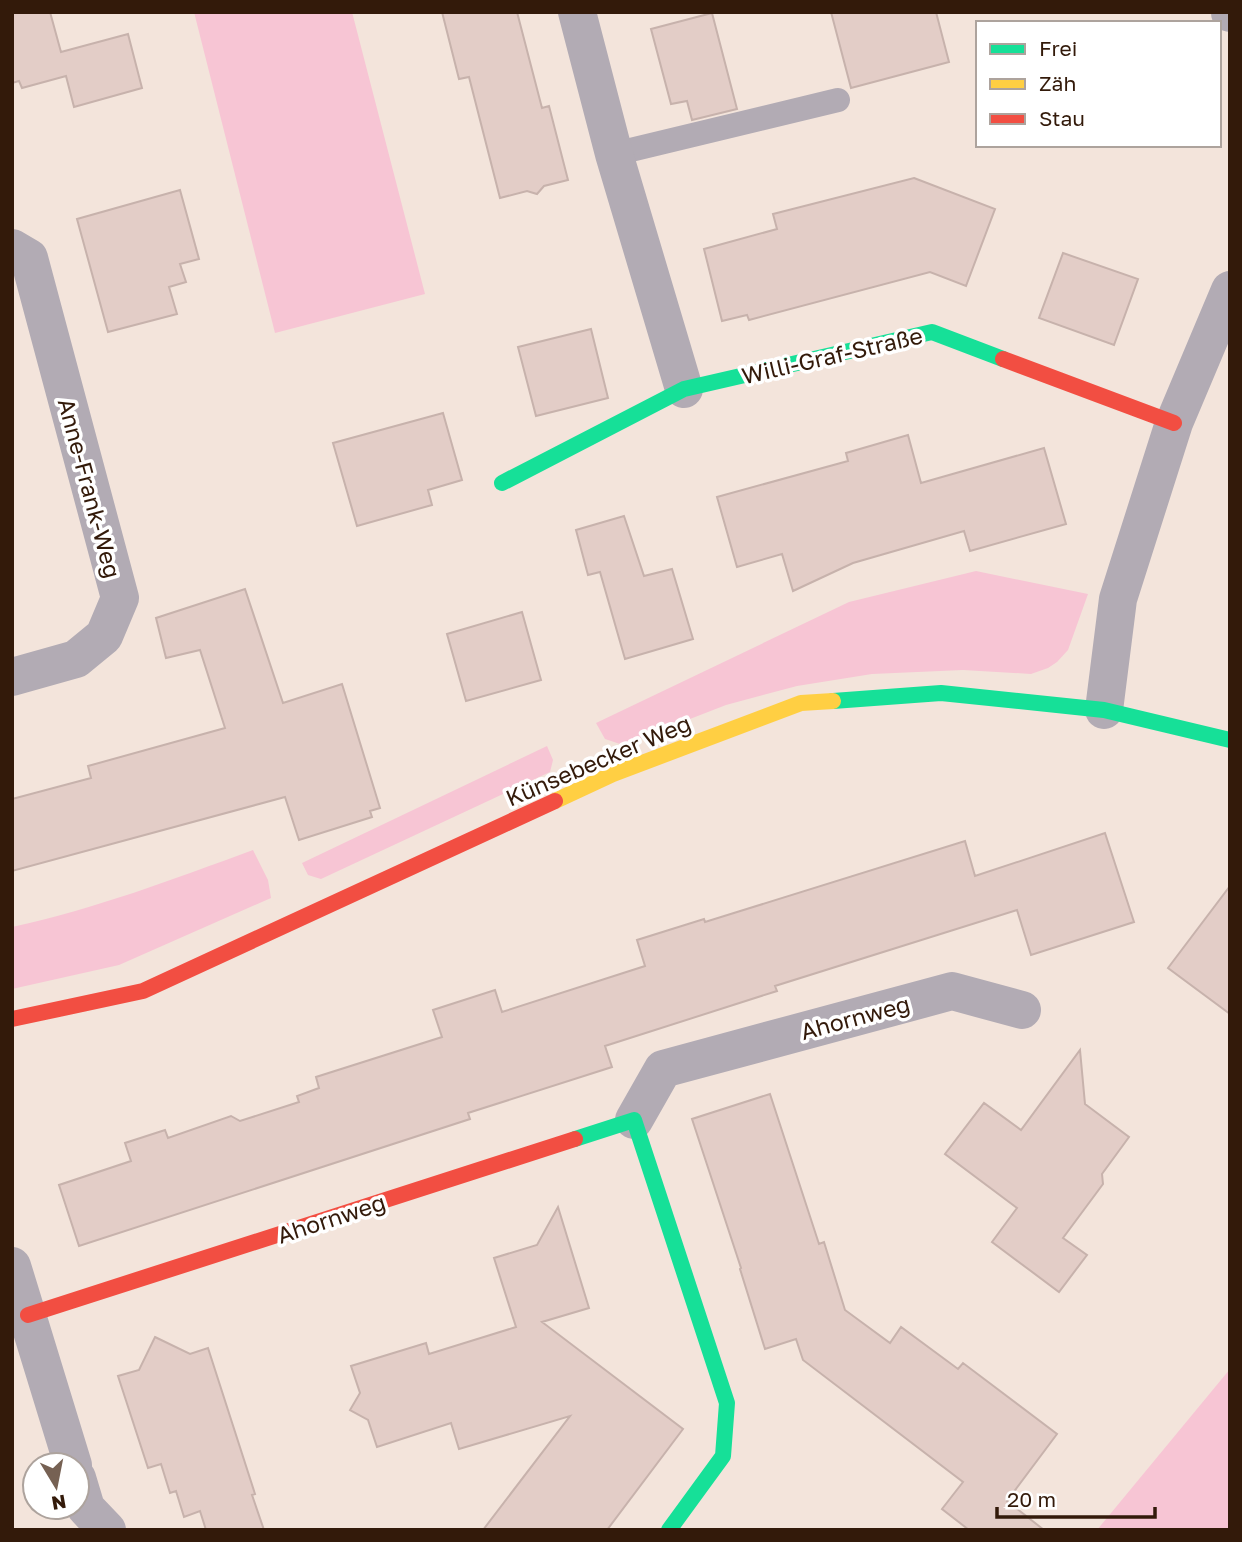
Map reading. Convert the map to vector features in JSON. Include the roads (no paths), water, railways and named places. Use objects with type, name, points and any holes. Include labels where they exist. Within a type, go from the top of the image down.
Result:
[{"type":"street","points":[[577,12],[614,154],[684,389]]},
{"type":"street","name":"Anne-Frank-Weg","points":[[12,248],[29,258],[120,598],[104,636],[76,659],[12,677]]},
{"type":"street","points":[[1104,710],[1118,599],[1174,423],[1229,295]]},
{"type":"street","name":"Willi-Graf-Straße","points":[[502,483],[684,389],[932,332],[1174,423]]},
{"type":"street","name":"Künsebecker Weg","points":[[12,1019],[143,991],[613,774],[801,703],[941,693],[1104,710],[1230,740]]},
{"type":"street","name":"Ahornweg","points":[[28,1315],[634,1121],[663,1069],[952,991],[1022,1010]]},
{"type":"street","points":[[634,1121],[727,1403],[723,1456],[669,1530]]},
{"type":"street","points":[[12,1266],[69,1451]]},
{"type":"street","points":[[91,1513],[107,1530]]},
{"type":"lane","points":[[614,154],[838,100]]}]
